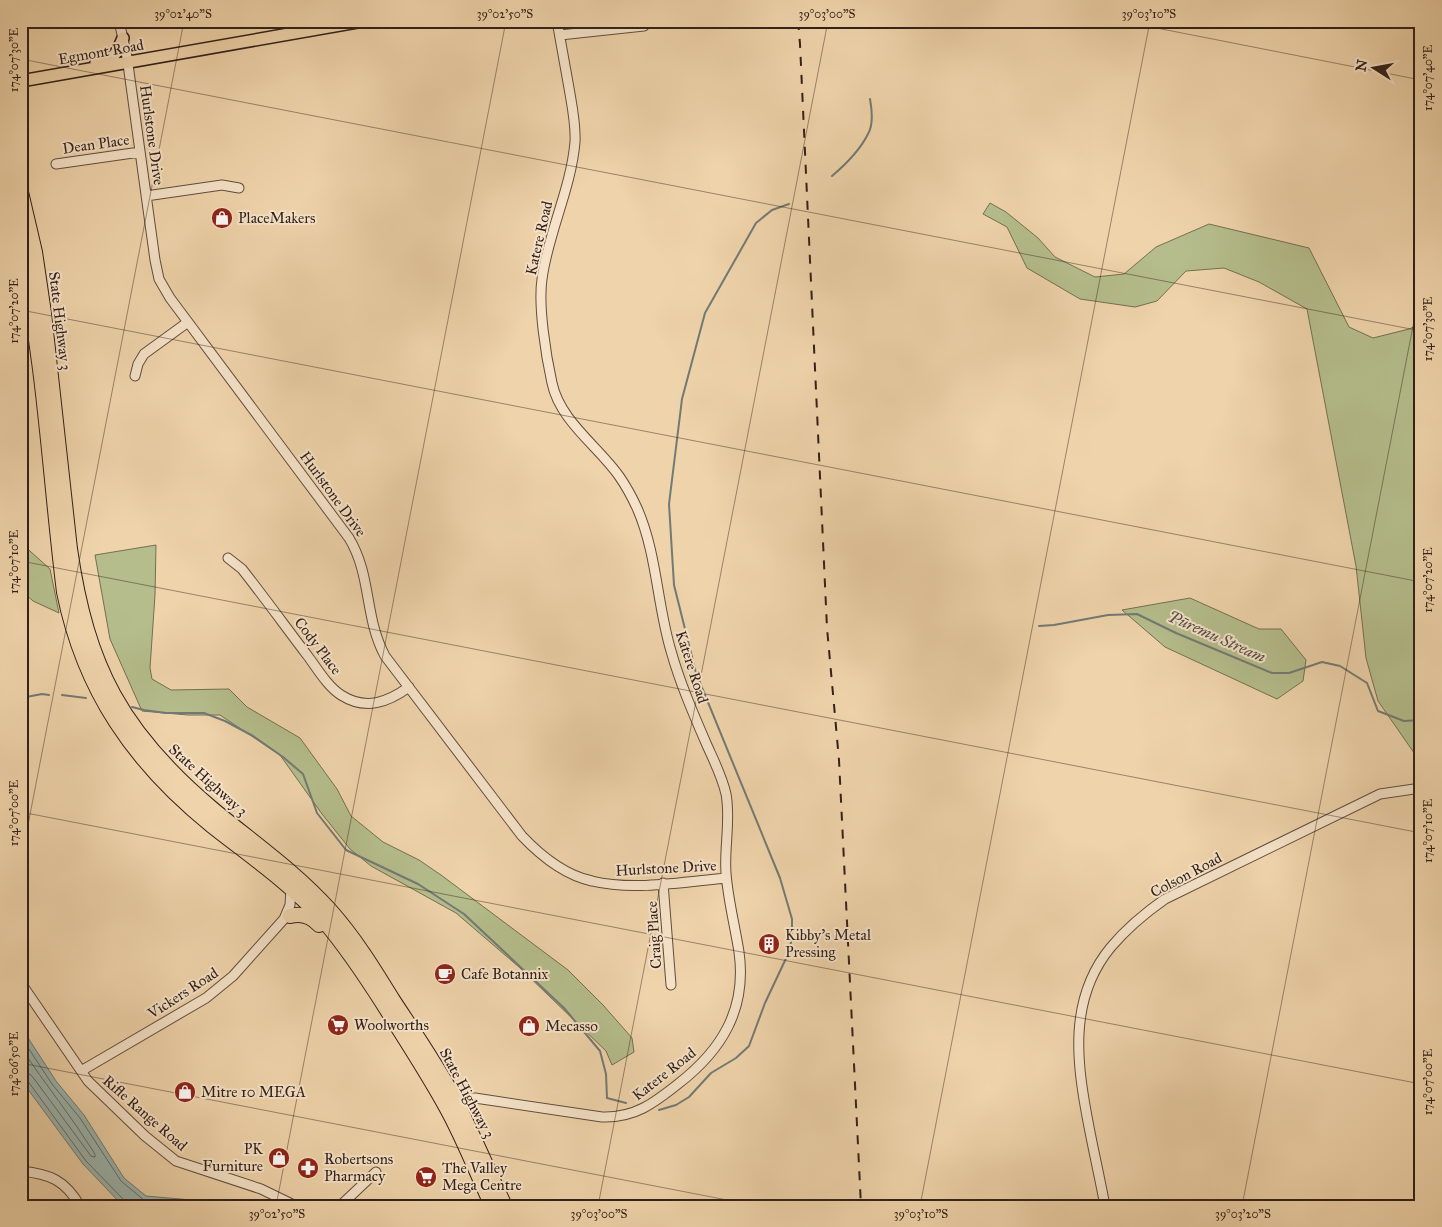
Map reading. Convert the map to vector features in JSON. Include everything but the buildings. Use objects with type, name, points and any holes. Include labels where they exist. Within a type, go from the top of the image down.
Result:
[{"type":"highway","name":"State Highway 3","points":[[21,192],[40,286],[74,577],[81,613],[93,650],[111,692],[132,726],[158,758],[297,886],[340,921],[427,1052],[453,1108],[505,1206]]},
{"type":"highway","name":"State Highway 3","points":[[21,255],[42,387],[64,592],[74,630],[88,670],[119,727],[159,778],[213,827],[297,886],[302,899],[323,920],[353,959],[453,1108],[492,1206]]},
{"type":"highway","points":[[287,918],[301,915],[312,918],[336,946],[353,959]]},
{"type":"main road","name":"Egmont Road","points":[[21,81],[363,21]]},
{"type":"main road","points":[[70,73],[82,64],[111,58],[115,55],[123,38]]},
{"type":"street","name":"Hurlstone Drive","points":[[119,21],[128,63],[155,260],[160,279],[188,322],[350,538],[360,558],[374,630],[385,656],[509,820],[536,852],[570,873],[590,881],[610,884],[629,885],[726,878]]},
{"type":"street","name":"Katere Road","points":[[453,1108],[470,1098],[475,1098],[590,1116],[618,1117],[641,1110],[687,1077],[710,1055],[732,1020],[741,974],[726,878],[725,842],[728,815],[726,795],[671,652],[645,530],[630,492],[560,404],[552,385],[542,313],[542,282],[575,142],[573,111],[557,21]]},
{"type":"street","points":[[560,35],[644,26]]},
{"type":"street","name":"Dean Place","points":[[56,164],[140,152]]},
{"type":"street","points":[[146,196],[222,185],[239,188]]},
{"type":"street","points":[[135,376],[138,364],[144,354],[188,322]]},
{"type":"street","name":"Cody Place","points":[[228,558],[242,569],[323,676],[341,695],[357,701],[373,703],[385,701],[409,687]]},
{"type":"street","name":"Colson Road","points":[[1105,1206],[1080,1075],[1078,1036],[1086,995],[1100,964],[1110,949],[1134,923],[1165,899],[1380,794],[1421,788]]},
{"type":"street","name":"Craig Place","points":[[663,883],[671,985]]},
{"type":"street","name":"Vickers Road","points":[[287,918],[297,886]]},
{"type":"street","name":"Vickers Road","points":[[81,1071],[206,998],[233,976],[300,904],[302,899]]},
{"type":"street","name":"Rifle Range Road","points":[[21,983],[81,1071],[99,1093],[144,1136],[176,1161],[261,1189],[296,1206]]},
{"type":"street","points":[[21,1171],[37,1173],[56,1179],[71,1192],[80,1206]]},
{"type":"street","points":[[340,1206],[376,1172]]},
{"type":"green space","points":[[990,203],[1006,212],[1038,238],[1055,257],[1095,277],[1124,274],[1156,247],[1209,224],[1309,248],[1349,327],[1373,338],[1421,324],[1421,581],[1418,582],[1421,584],[1421,760],[1419,760],[1378,701],[1366,658],[1356,566],[1307,309],[1259,282],[1224,268],[1186,271],[1157,301],[1135,307],[1080,299],[1027,268],[1007,227],[983,214]]},
{"type":"green space","points":[[21,543],[50,569],[59,613],[33,601],[21,590]]},
{"type":"green space","points":[[156,545],[150,668],[152,679],[171,690],[229,689],[247,707],[300,738],[337,789],[351,816],[383,842],[419,860],[441,875],[568,970],[632,1038],[634,1052],[612,1065],[606,1051],[519,967],[456,913],[371,866],[350,849],[322,814],[280,755],[220,715],[188,715],[142,711],[110,639],[95,555]]},
{"type":"green space","points":[[1190,598],[1259,629],[1281,629],[1306,660],[1303,681],[1277,699],[1165,647],[1122,610]]},
{"type":"water","points":[[21,1027],[56,1081],[84,1115],[124,1178],[146,1196],[203,1201],[224,1206],[123,1206],[83,1164],[21,1080]]},
{"type":"waterway","points":[[832,176],[852,157],[870,130],[872,121],[870,99]]},
{"type":"waterway","points":[[659,1110],[676,1105],[689,1097],[711,1073],[736,1058],[749,1046],[765,1003],[789,952],[792,937],[792,919],[780,878],[696,673],[674,585],[669,504],[682,399],[705,313],[756,223],[772,210],[789,204]]},
{"type":"waterway","name":"Pūremu Stream","points":[[1039,626],[1108,615],[1137,614],[1176,633],[1272,673],[1289,673],[1322,662],[1340,666],[1367,683],[1378,711],[1404,721],[1421,720]]},
{"type":"waterway","points":[[21,698],[42,694],[49,695]]},
{"type":"waterway","points":[[62,695],[86,698]]},
{"type":"waterway","points":[[132,707],[166,713],[204,713],[225,721],[253,736],[283,757],[303,774],[317,813],[346,850],[418,884],[464,914],[564,1008],[600,1051],[606,1074],[607,1098],[626,1103]]},
{"type":"railway","points":[[798,21],[827,628],[839,760],[861,1206]]},
{"type":"place","name":"PlaceMakers","points":[[222,218]]},
{"type":"place","name":"Kibby's Metal Pressing","points":[[769,944]]},
{"type":"place","name":"Cafe Botannix","points":[[445,974]]},
{"type":"place","name":"Woolworths","points":[[338,1025]]},
{"type":"place","name":"Mecasso","points":[[529,1026]]},
{"type":"place","name":"Mitre 10 MEGA","points":[[185,1092]]},
{"type":"place","name":"PK Furniture","points":[[279,1158]]},
{"type":"place","name":"Robertsons Pharmacy","points":[[308,1168]]},
{"type":"place","name":"The Valley Mega Centre","points":[[426,1177]]}]
